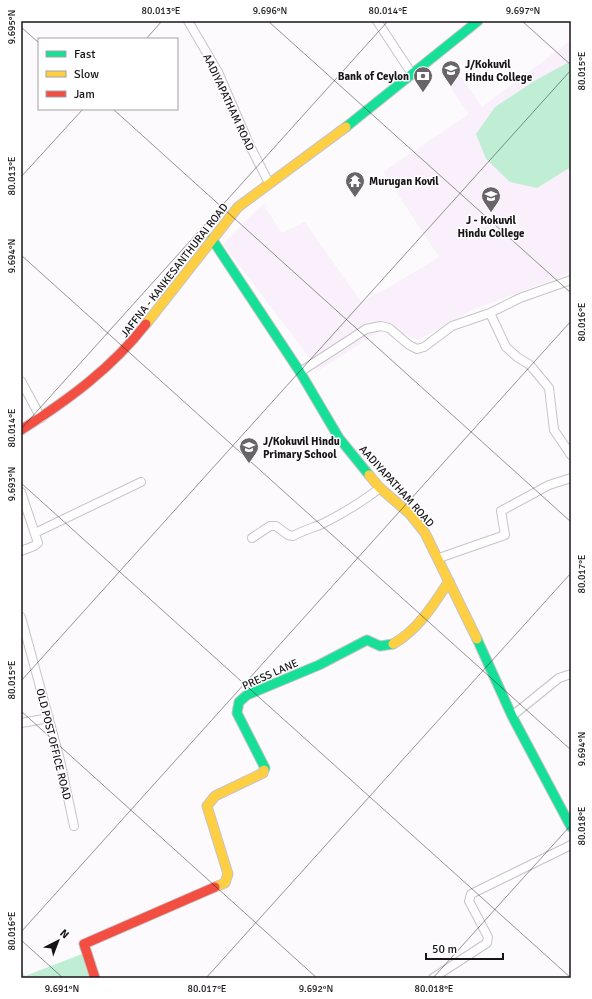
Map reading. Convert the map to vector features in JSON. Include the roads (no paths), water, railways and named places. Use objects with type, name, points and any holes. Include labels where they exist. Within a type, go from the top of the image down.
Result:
[{"type":"street","name":"AADIYAPATHAM ROAD","points":[[188,21],[218,72],[250,146],[269,183]]},
{"type":"street","points":[[377,21],[412,74]]},
{"type":"street","name":"JAFFNA - KANKESANTHURAI ROAD","points":[[21,430],[68,401],[90,384],[119,357],[148,323],[238,207],[348,125],[478,21]]},
{"type":"street","name":"AADIYAPATHAM ROAD","points":[[212,240],[300,372],[339,438],[380,488],[410,514],[425,533],[439,558],[512,716],[571,827]]},
{"type":"street","points":[[300,372],[366,329],[382,326],[389,328],[409,345],[417,349],[424,348],[452,326],[490,313],[520,298],[571,280]]},
{"type":"street","points":[[490,313],[506,346],[516,357],[530,365],[540,375],[548,388],[554,430],[571,455]]},
{"type":"street","points":[[21,381],[41,418]]},
{"type":"street","points":[[439,558],[505,534],[501,511],[549,485],[571,478]]},
{"type":"street","points":[[35,533],[141,482]]},
{"type":"street","points":[[252,538],[270,526],[276,526],[288,535],[293,536],[362,502],[380,488]]},
{"type":"street","points":[[21,492],[38,543],[21,551]]},
{"type":"street","name":"PRESS LANE","points":[[95,978],[84,944],[225,883],[228,874],[207,806],[215,796],[263,773],[265,768],[237,713],[239,702],[248,695],[319,665],[367,640],[382,646],[396,643],[418,624],[449,581]]},
{"type":"street","name":"OLD POST OFFICE ROAD","points":[[21,616],[49,718],[74,826]]},
{"type":"street","points":[[512,716],[559,678],[571,674]]},
{"type":"street","points":[[21,723],[49,718]]},
{"type":"street","points":[[433,978],[487,943],[488,937],[469,901],[471,894],[571,845]]},
{"type":"place","name":"J/Kokuvil Hindu College","points":[[451,87]]},
{"type":"place","name":"Bank of Ceylon","points":[[423,93]]},
{"type":"place","name":"Murugan Kovil","points":[[355,198]]},
{"type":"place","name":"J - Kokuvil Hindu College","points":[[491,213]]},
{"type":"place","name":"J/Kokuvil Hindu Primary School","points":[[249,464]]}]
